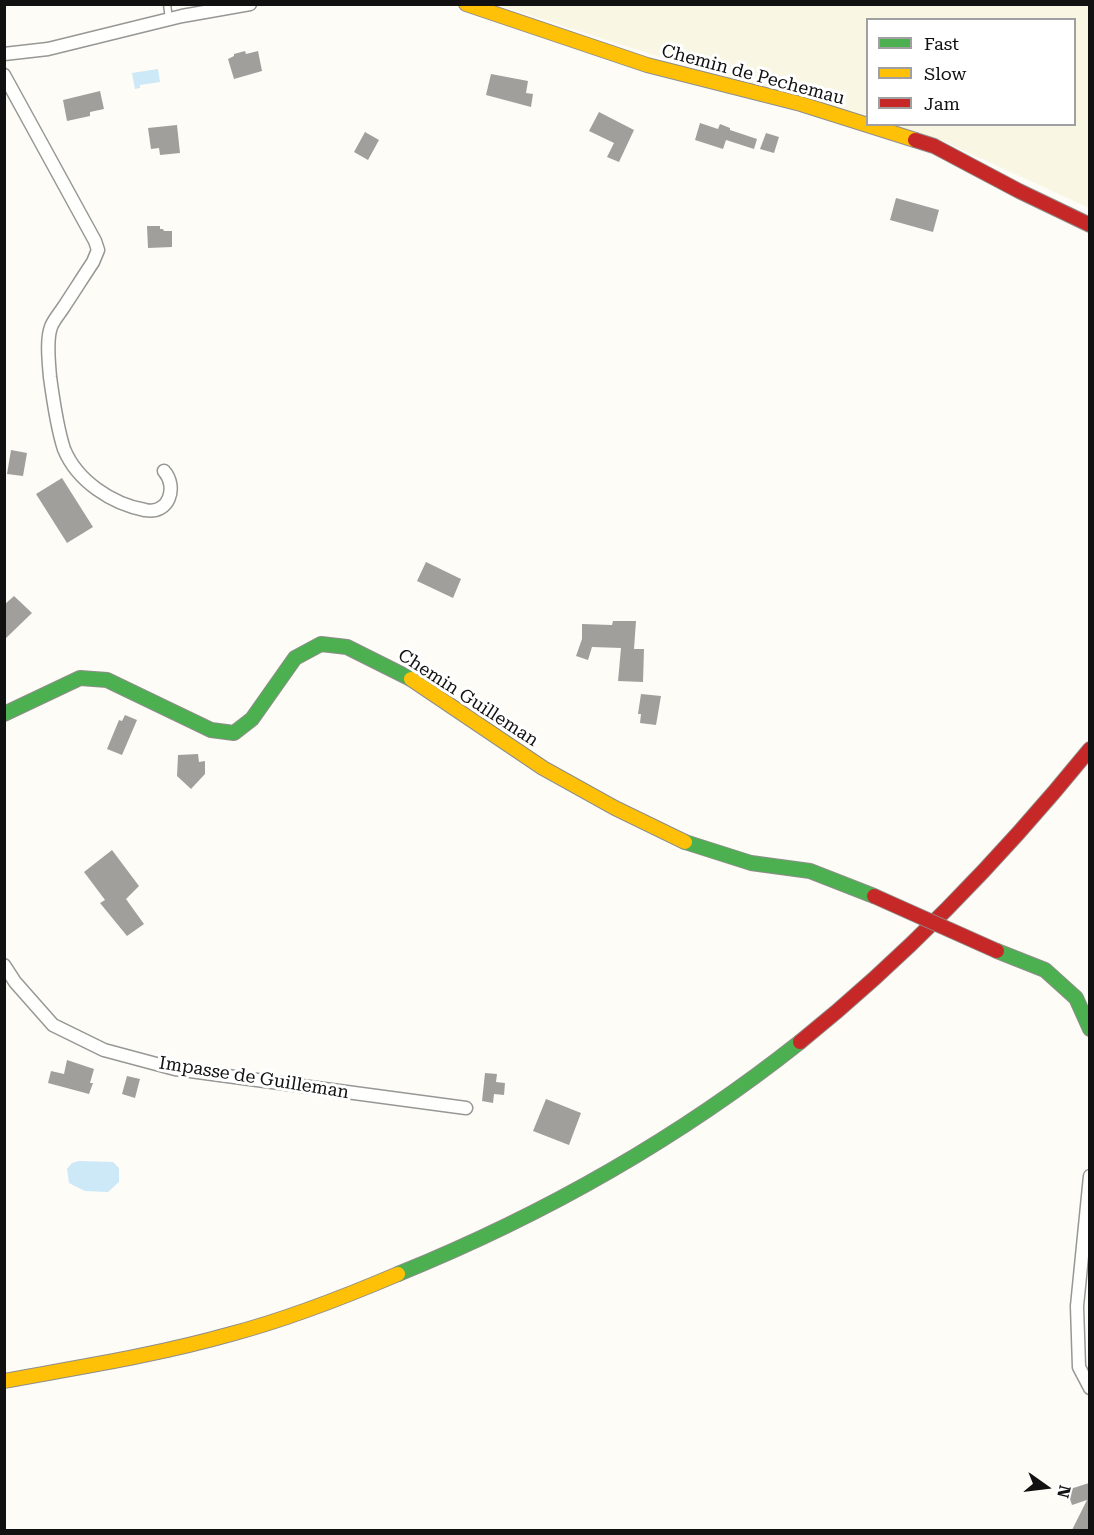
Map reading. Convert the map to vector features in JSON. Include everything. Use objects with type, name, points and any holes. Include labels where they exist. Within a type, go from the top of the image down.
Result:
[{"type":"street","points":[[4,54],[48,49],[169,19],[250,4]]},
{"type":"street","name":"Chemin de Pechemau","points":[[466,4],[647,65],[801,104],[866,125]]},
{"type":"street","points":[[4,75],[98,250],[93,262],[51,327],[48,358],[52,394],[64,449],[77,471],[92,485],[115,501],[134,508],[150,511],[158,509],[167,502],[171,488],[170,478],[164,471]]},
{"type":"street","name":"Chemin de Pechemau","points":[[871,126],[934,146],[1089,225]]},
{"type":"street","name":"Chemin Guilleman","points":[[4,714],[80,678],[106,680],[211,730],[234,733],[252,719],[295,658],[321,644],[347,647],[401,673],[543,768],[615,808],[693,846],[752,863],[810,871],[874,896],[1045,970],[1076,998],[1089,1029]]},
{"type":"street","points":[[4,1381],[109,1362],[215,1339],[303,1311],[408,1271],[514,1222],[630,1159],[731,1094],[822,1024],[893,961],[975,884],[1053,796],[1089,750]]},
{"type":"street","name":"Impasse de Guilleman","points":[[4,965],[15,982],[53,1025],[104,1050],[175,1069],[466,1108]]},
{"type":"street","points":[[1089,1176],[1077,1306],[1079,1367],[1089,1388]]},
{"type":"lane","points":[[166,4],[169,19]]},
{"type":"shaded area","points":[[498,5],[1089,5],[1089,208],[943,141],[891,126],[1076,126],[1076,18],[866,18],[866,119],[650,54]]},
{"type":"water","points":[[158,69],[160,82],[140,85],[140,88],[135,89],[132,73]]},
{"type":"water","points":[[79,1161],[113,1162],[119,1168],[119,1182],[108,1192],[85,1191],[69,1183],[67,1169],[72,1163]]},
{"type":"building","points":[[245,51],[246,54],[258,51],[262,71],[234,79],[228,59],[234,54]]},
{"type":"building","points":[[491,74],[528,81],[526,93],[533,94],[531,107],[486,95]]},
{"type":"building","points":[[100,91],[104,109],[90,112],[90,116],[67,121],[63,100]]},
{"type":"building","points":[[599,112],[634,130],[619,162],[607,157],[614,143],[589,131]]},
{"type":"building","points":[[700,123],[718,129],[720,124],[730,130],[757,139],[754,149],[726,140],[723,149],[695,140]]},
{"type":"building","points":[[177,125],[180,153],[160,155],[159,148],[151,149],[148,128]]},
{"type":"building","points":[[365,132],[379,140],[368,160],[354,152]]},
{"type":"building","points":[[766,133],[779,137],[774,153],[760,149]]},
{"type":"building","points":[[896,198],[939,210],[933,232],[890,220]]},
{"type":"building","points":[[147,226],[160,226],[160,229],[164,231],[172,231],[172,247],[148,248]]},
{"type":"building","points":[[11,450],[27,453],[23,476],[7,474]]},
{"type":"building","points":[[62,478],[93,527],[67,543],[36,494]]},
{"type":"building","points":[[426,562],[461,579],[453,598],[417,581]]},
{"type":"building","points":[[14,596],[32,613],[4,640],[4,605]]},
{"type":"building","points":[[613,621],[636,621],[634,649],[644,649],[643,682],[618,681],[621,648],[592,647],[588,660],[576,656],[582,639],[582,624],[612,625]]},
{"type":"building","points":[[641,694],[661,696],[656,725],[640,723],[641,714],[638,714]]},
{"type":"building","points":[[125,715],[137,720],[122,755],[107,749],[119,720],[122,721]]},
{"type":"building","points":[[198,754],[199,762],[205,761],[205,774],[191,789],[177,776],[178,755]]},
{"type":"building","points":[[112,850],[139,886],[126,899],[144,924],[127,936],[100,903],[105,900],[84,872]]},
{"type":"building","points":[[67,1060],[94,1069],[89,1094],[48,1083],[51,1071],[64,1074]]},
{"type":"building","points":[[485,1073],[497,1074],[496,1082],[505,1083],[504,1095],[494,1094],[493,1103],[482,1101]]},
{"type":"building","points":[[127,1076],[140,1079],[135,1098],[122,1094]]},
{"type":"building","points":[[546,1099],[581,1113],[569,1145],[533,1131]]},
{"type":"building","points":[[1089,1483],[1089,1530],[1072,1530],[1087,1500],[1072,1505],[1067,1490]]},
{"type":"traffic: fast","points":[[4,714],[80,678],[107,680],[211,730],[234,733],[252,719],[295,658],[321,644],[347,647],[411,679]]},
{"type":"traffic: fast","points":[[685,842],[751,863],[810,871],[874,896]]},
{"type":"traffic: fast","points":[[997,951],[1045,970],[1076,998],[1090,1029]]},
{"type":"traffic: fast","points":[[398,1274],[504,1227],[607,1172],[706,1111],[800,1042]]},
{"type":"traffic: slow","points":[[466,4],[647,65],[801,104],[866,125]]},
{"type":"traffic: slow","points":[[871,126],[915,140]]},
{"type":"traffic: slow","points":[[411,679],[543,768],[615,808],[685,842]]},
{"type":"traffic: slow","points":[[4,1381],[90,1366],[231,1334],[316,1307],[398,1274]]},
{"type":"traffic: jam","points":[[915,140],[934,146],[1090,225]]},
{"type":"traffic: jam","points":[[800,1042],[879,975],[953,903],[1023,828],[1090,749]]},
{"type":"traffic: jam","points":[[874,896],[997,951]]}]
